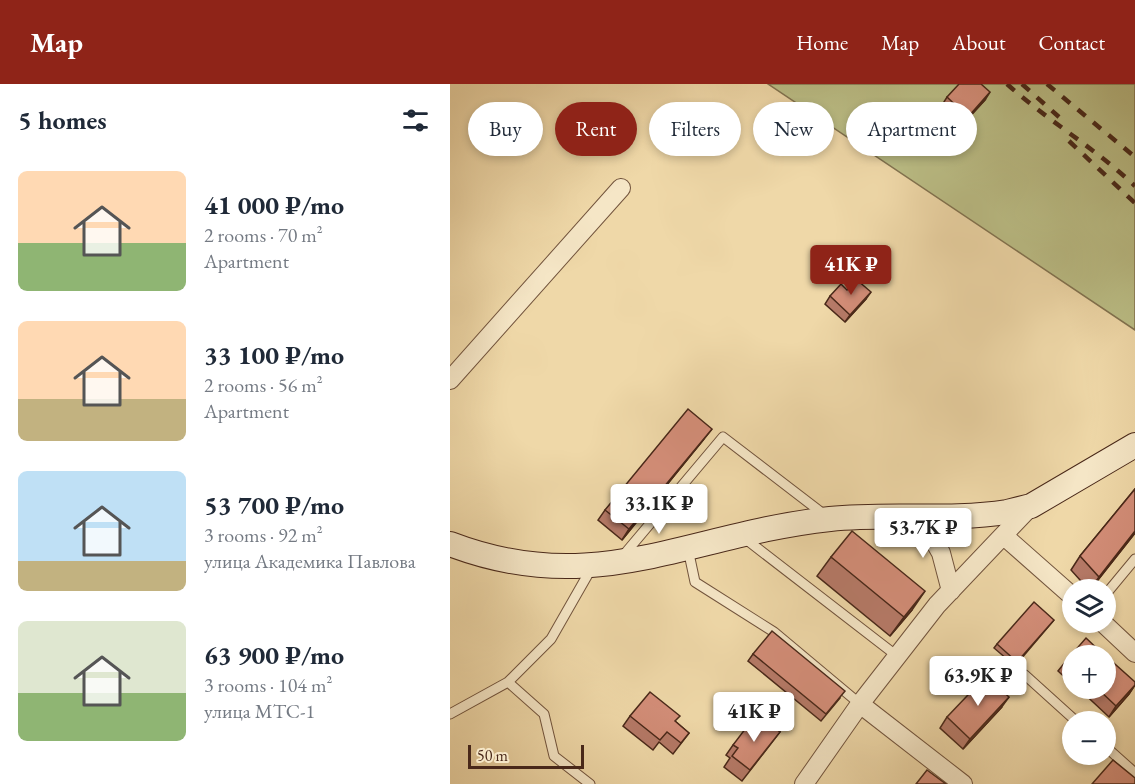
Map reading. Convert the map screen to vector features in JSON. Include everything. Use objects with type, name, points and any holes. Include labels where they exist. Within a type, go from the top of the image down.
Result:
[{"type":"street","points":[[450,380],[621,188]]},
{"type":"street","points":[[804,784],[897,656],[951,591],[1031,506],[1135,445]]},
{"type":"street","points":[[450,544],[485,557],[522,565],[604,565],[688,549],[782,526],[830,519],[989,515],[1031,506]]},
{"type":"street","points":[[920,516],[941,553],[951,591]]},
{"type":"street","points":[[1004,536],[1062,587]]},
{"type":"street","points":[[1114,633],[1135,653]]},
{"type":"street","points":[[860,704],[963,784]]},
{"type":"lane","points":[[450,714],[508,682],[551,639],[604,565],[723,437],[830,519]]},
{"type":"lane","points":[[741,536],[897,656]]},
{"type":"lane","points":[[688,549],[696,582],[774,632],[860,704]]},
{"type":"lane","points":[[1116,582],[1135,559]]},
{"type":"lane","points":[[1025,675],[1065,711]]},
{"type":"lane","points":[[508,682],[544,714],[554,756],[590,784]]},
{"type":"lane","points":[[1116,756],[1135,773]]},
{"type":"green space","points":[[768,84],[1135,84],[1135,330],[875,156],[977,156],[977,102],[846,102],[846,136],[834,128],[834,102],[795,102]]},
{"type":"building","points":[[959,84],[981,84],[990,92],[977,107],[977,102],[952,102],[947,97]]},
{"type":"building","points":[[857,280],[871,292],[850,315],[830,296],[841,284],[847,290]]},
{"type":"building","points":[[688,409],[712,429],[629,529],[605,510]]},
{"type":"building","points":[[1135,489],[1135,531],[1099,577],[1080,556]]},
{"type":"building","points":[[852,531],[925,591],[904,617],[831,557]]},
{"type":"building","points":[[1034,602],[1054,620],[1017,662],[997,644]]},
{"type":"building","points":[[772,631],[845,691],[826,714],[753,654]]},
{"type":"building","points":[[1086,638],[1093,645],[1080,645]]},
{"type":"building","points":[[1116,665],[1135,682],[1135,685],[1116,706],[1109,699],[1116,699]]},
{"type":"building","points":[[986,676],[1009,697],[970,739],[947,717]]},
{"type":"building","points":[[650,692],[680,716],[675,721],[689,733],[681,743],[667,732],[660,740],[630,716]]},
{"type":"building","points":[[763,719],[780,732],[750,770],[732,756],[738,748],[733,745],[752,720],[758,725]]},
{"type":"building","points":[[1116,762],[1135,778],[1135,784],[1092,784],[1109,765],[1116,765]]},
{"type":"building","points":[[927,770],[946,784],[916,784]]},
{"type":"railway","points":[[1007,84],[1135,186]]},
{"type":"railway","points":[[1022,84],[1059,117]]},
{"type":"railway","points":[[1047,84],[1135,157]]},
{"type":"railway","points":[[1069,141],[1135,203]]}]
